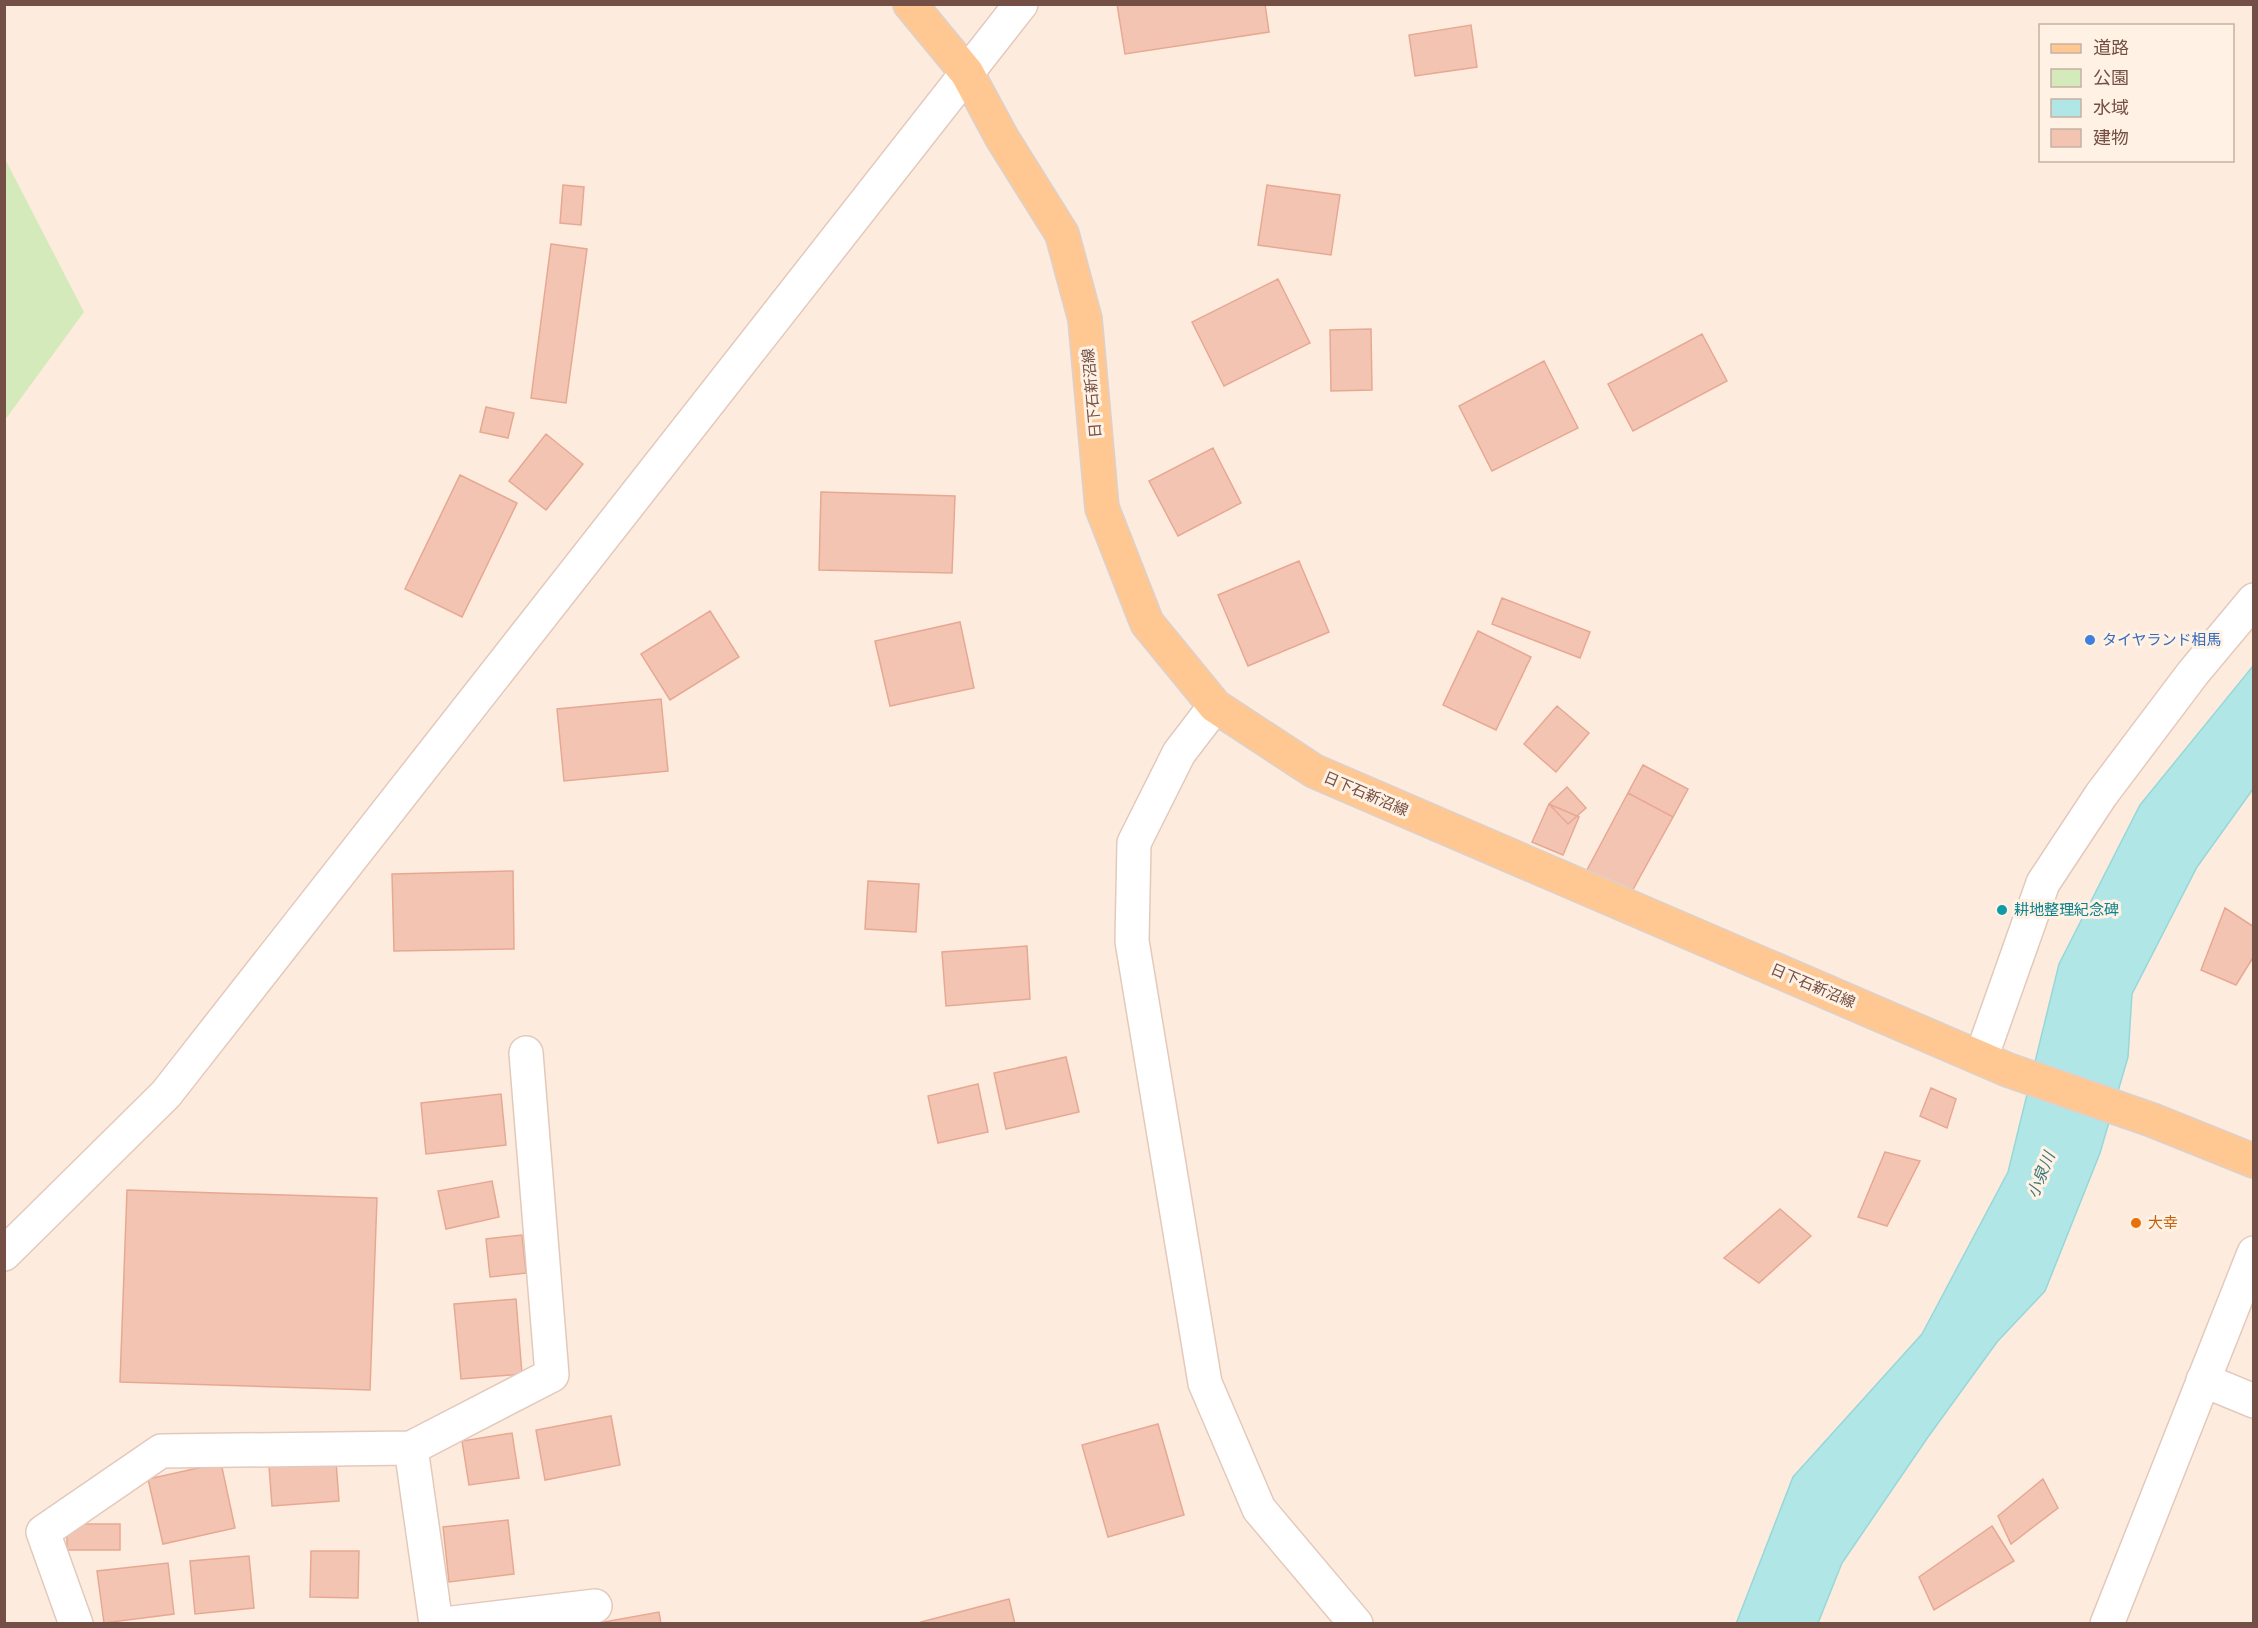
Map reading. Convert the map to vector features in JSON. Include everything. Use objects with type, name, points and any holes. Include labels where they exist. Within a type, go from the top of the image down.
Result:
[{"type":"main road","name":"日下石新沼線","points":[[910,4],[967,73],[1002,138],[1062,234],[1085,320],[1102,508],[1147,623],[1215,706],[1314,771],[1994,1064],[2152,1120],[2253,1161]]},
{"type":"street","points":[[4,1254],[166,1094],[1021,4]]},
{"type":"street","points":[[1994,1064],[2043,883],[2101,795],[2193,673],[2253,600]]},
{"type":"street","points":[[1215,706],[1179,753],[1134,843],[1132,941],[1205,1383],[1260,1509],[1356,1623]]},
{"type":"street","points":[[76,1623],[43,1532],[161,1451],[411,1448],[552,1375],[526,1053]]},
{"type":"street","points":[[2107,1623],[2253,1252]]},
{"type":"street","points":[[2203,1380],[2253,1401]]},
{"type":"street","points":[[411,1448],[436,1623]]},
{"type":"street","points":[[444,1623],[595,1606]]},
{"type":"green space","points":[[4,157],[84,312],[5,420],[4,420]]},
{"type":"water","name":"小泉川","points":[[2253,666],[2253,789],[2197,867],[2132,994],[2128,1057],[2100,1153],[2045,1291],[1997,1342],[1928,1437],[1842,1563],[1818,1623],[1736,1624],[1793,1477],[1922,1334],[2008,1172],[2059,964],[2140,805]]},
{"type":"building","points":[[1117,4],[1265,4],[1269,32],[1125,54]]},
{"type":"building","points":[[1471,25],[1477,67],[1415,76],[1409,35]]},
{"type":"building","points":[[563,185],[584,187],[581,225],[560,223]]},
{"type":"building","points":[[1267,185],[1340,195],[1331,255],[1258,245]]},
{"type":"building","points":[[551,244],[587,249],[566,403],[531,398]]},
{"type":"building","points":[[1278,279],[1310,343],[1224,386],[1192,322]]},
{"type":"building","points":[[1371,329],[1372,390],[1331,391],[1330,330]]},
{"type":"building","points":[[1702,334],[1727,381],[1633,431],[1608,384]]},
{"type":"building","points":[[1544,361],[1578,428],[1492,471],[1459,406]]},
{"type":"building","points":[[486,407],[514,413],[508,438],[480,432]]},
{"type":"building","points":[[546,434],[583,464],[546,510],[509,481]]},
{"type":"building","points":[[1213,448],[1241,503],[1178,536],[1149,481]]},
{"type":"building","points":[[460,475],[517,503],[462,617],[405,589]]},
{"type":"building","points":[[821,492],[955,496],[952,573],[819,570]]},
{"type":"building","points":[[1299,561],[1329,632],[1248,666],[1218,595]]},
{"type":"building","points":[[1502,598],[1590,632],[1580,658],[1492,624]]},
{"type":"building","points":[[710,611],[739,657],[670,700],[641,654]]},
{"type":"building","points":[[960,622],[974,688],[890,706],[875,641]]},
{"type":"building","points":[[1478,631],[1531,657],[1496,730],[1443,705]]},
{"type":"building","points":[[661,699],[668,771],[564,781],[557,709]]},
{"type":"building","points":[[1557,706],[1589,733],[1556,772],[1524,744]]},
{"type":"building","points":[[1643,765],[1688,789],[1673,817],[1628,793]]},
{"type":"building","points":[[1567,787],[1586,808],[1568,824],[1549,804]]},
{"type":"building","points":[[1628,793],[1673,817],[1631,893],[1587,870]]},
{"type":"building","points":[[1549,804],[1579,817],[1563,855],[1532,842]]},
{"type":"building","points":[[513,871],[514,949],[394,951],[392,874]]},
{"type":"building","points":[[868,881],[919,884],[916,932],[865,929]]},
{"type":"building","points":[[2225,908],[2254,927],[2254,956],[2236,985],[2201,970]]},
{"type":"building","points":[[1027,946],[1030,999],[946,1006],[942,952]]},
{"type":"building","points":[[1066,1057],[1079,1112],[1006,1129],[994,1073]]},
{"type":"building","points":[[978,1084],[988,1132],[938,1143],[928,1096]]},
{"type":"building","points":[[1931,1088],[1956,1099],[1947,1128],[1920,1116]]},
{"type":"building","points":[[501,1094],[506,1145],[426,1154],[421,1103]]},
{"type":"building","points":[[1885,1152],[1920,1161],[1887,1226],[1858,1217]]},
{"type":"building","points":[[492,1181],[499,1217],[446,1229],[438,1191]]},
{"type":"building","points":[[127,1190],[377,1198],[370,1390],[120,1382]]},
{"type":"building","points":[[1780,1209],[1811,1236],[1759,1283],[1724,1258]]},
{"type":"building","points":[[522,1235],[526,1273],[490,1277],[486,1239]]},
{"type":"building","points":[[516,1299],[522,1374],[461,1379],[454,1304]]},
{"type":"building","points":[[611,1416],[620,1465],[545,1480],[536,1430]]},
{"type":"building","points":[[1158,1424],[1184,1515],[1108,1537],[1082,1445]]},
{"type":"building","points":[[512,1433],[519,1478],[469,1485],[462,1441]]},
{"type":"building","points":[[336,1461],[339,1501],[272,1506],[269,1466]]},
{"type":"building","points":[[221,1463],[235,1528],[163,1544],[148,1479]]},
{"type":"building","points":[[2043,1479],[2058,1508],[2011,1544],[1998,1516]]},
{"type":"building","points":[[508,1520],[514,1574],[449,1582],[443,1527]]},
{"type":"building","points":[[67,1524],[120,1524],[120,1550],[67,1550]]},
{"type":"building","points":[[1992,1526],[2014,1561],[1934,1610],[1919,1577]]},
{"type":"building","points":[[311,1551],[359,1551],[358,1598],[310,1597]]},
{"type":"building","points":[[249,1556],[254,1608],[195,1614],[190,1561]]},
{"type":"building","points":[[168,1563],[174,1614],[104,1623],[97,1571]]},
{"type":"building","points":[[1009,1599],[1015,1624],[922,1624],[921,1622]]},
{"type":"building","points":[[659,1612],[661,1624],[593,1624]]},
{"type":"place","name":"タイヤランド相馬","points":[[2090,640]]},
{"type":"place","name":"耕地整理紀念碑","points":[[2002,910]]},
{"type":"place","name":"大幸","points":[[2136,1223]]}]
